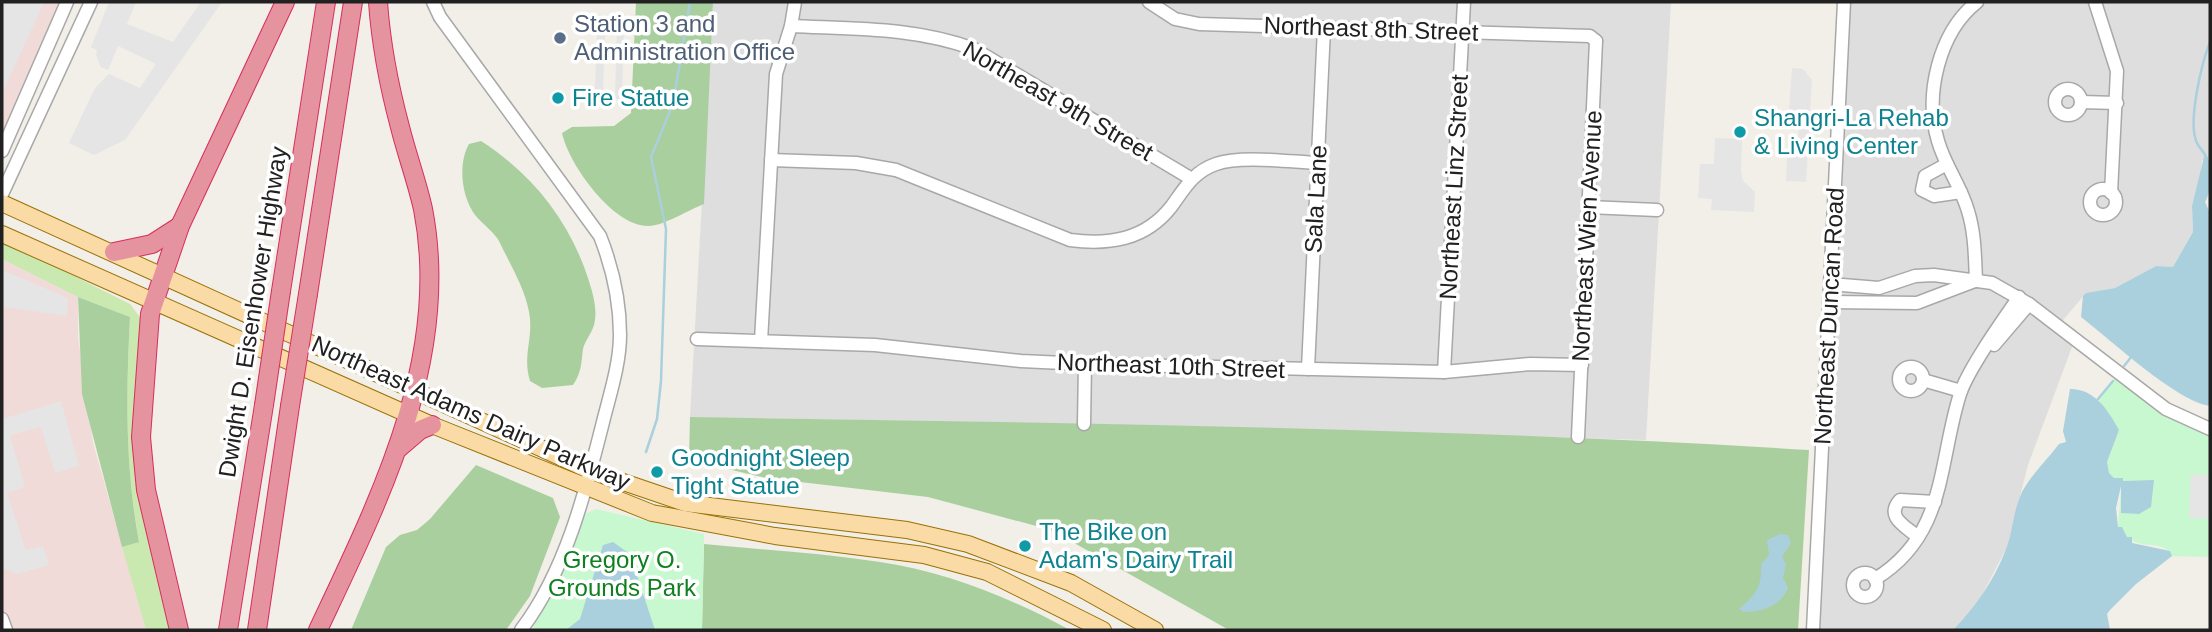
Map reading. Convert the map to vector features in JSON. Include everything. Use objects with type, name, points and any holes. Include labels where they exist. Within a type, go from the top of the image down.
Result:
[{"type":"highway","points":[[179,630],[146,490],[141,438],[150,314],[180,226],[285,2]]},
{"type":"highway","name":"Dwight D. Eisenhower Highway","points":[[228,630],[326,2]]},
{"type":"highway","name":"Dwight D. Eisenhower Highway","points":[[257,630],[353,2]]},
{"type":"highway","points":[[318,630],[399,448],[424,345],[430,272],[423,209],[388,79],[378,2]]},
{"type":"highway","points":[[114,253],[152,244],[180,226]]},
{"type":"highway","points":[[399,448],[420,430],[432,425]]},
{"type":"main road","name":"Northeast Adams Dairy Parkway","points":[[2,203],[591,471],[685,503],[907,530],[968,544],[1071,583],[1155,630]]},
{"type":"main road","name":"Northeast Adams Dairy Parkway","points":[[2,234],[153,303],[585,489],[652,513],[775,536],[924,555],[987,572],[1103,630]]},
{"type":"street","points":[[2,151],[66,2]]},
{"type":"street","points":[[2,194],[91,2]]},
{"type":"street","points":[[433,2],[440,17],[600,236],[612,268],[619,301],[620,338],[613,381],[591,471],[538,607],[521,630]]},
{"type":"street","points":[[761,341],[776,74],[791,26],[795,2]]},
{"type":"street","name":"Northeast 8th Street","points":[[1149,2],[1164,13],[1186,22],[1590,36],[1599,41]]},
{"type":"street","name":"Northeast Linz Street","points":[[1444,372],[1464,2]]},
{"type":"street","name":"Northeast Duncan Road","points":[[1813,630],[1844,2]]},
{"type":"street","points":[[2095,2],[2116,71],[2117,103],[2111,193]]},
{"type":"street","points":[[1971,4],[1944,48],[1935,79],[1933,118],[1947,164],[1969,211],[1976,281]]},
{"type":"street","name":"Northeast 9th Street","points":[[791,26],[906,31],[974,48],[1190,178]]},
{"type":"street","name":"Sala Lane","points":[[1308,369],[1324,28]]},
{"type":"street","name":"Northeast Wien Avenue","points":[[1578,437],[1588,207],[1599,41]]},
{"type":"street","points":[[2081,103],[2117,103]]},
{"type":"street","points":[[771,160],[856,163],[885,167],[1070,240],[1091,243],[1112,242],[1142,233],[1168,210],[1190,178],[1227,162],[1318,163]]},
{"type":"street","points":[[1947,164],[1925,176],[1922,190],[1934,196],[1961,192]]},
{"type":"street","points":[[1588,207],[1657,210]]},
{"type":"street","points":[[1830,284],[1879,288],[1915,276],[1934,275],[1992,283],[2024,301],[2166,409],[2210,429]]},
{"type":"street","points":[[1829,302],[1917,303],[1976,281]]},
{"type":"street","points":[[1875,579],[1893,566],[1918,537],[1936,502],[1961,391],[1981,358],[2024,301]]},
{"type":"street","name":"Northeast 10th Street","points":[[697,339],[875,345],[1010,360],[1085,364],[1444,372],[1530,365],[1582,365]]},
{"type":"street","points":[[1084,424],[1085,364]]},
{"type":"street","points":[[1923,380],[1961,391]]},
{"type":"street","points":[[1918,537],[1896,519],[1896,503],[1900,500],[1936,502]]},
{"type":"street","points":[[2,619],[6,630]]},
{"type":"shaded area","points":[[2,2],[59,2],[2,133]]},
{"type":"shaded area","points":[[2,2],[44,2],[2,94]]},
{"type":"shaded area","points":[[109,2],[136,2],[127,24],[173,42],[201,2],[222,2],[125,140],[94,155],[69,143],[95,88],[109,74],[140,88],[156,64],[118,46],[108,70],[101,67],[96,55],[97,50],[91,47]]},
{"type":"shaded area","points":[[713,2],[1671,2],[1646,440],[1084,424],[690,417]]},
{"type":"shaded area","points":[[1844,2],[2210,2],[2210,176],[2209,164],[2202,160],[2200,184],[2192,206],[2193,232],[2173,267],[2156,266],[2115,288],[2086,293],[2058,326],[2075,339],[2028,465],[2007,547],[1978,603],[1953,630],[1813,630]]},
{"type":"shaded area","points":[[617,23],[624,23],[622,99],[615,99]]},
{"type":"shaded area","points":[[597,34],[605,34],[603,90],[595,89]]},
{"type":"shaded area","points":[[1792,68],[1803,69],[1812,80],[1806,182],[1786,181],[1788,141],[1798,141],[1800,111],[1789,110]]},
{"type":"shaded area","points":[[1715,138],[1742,139],[1741,171],[1743,181],[1755,192],[1754,212],[1711,210],[1712,199],[1698,198],[1700,164],[1714,164]]},
{"type":"shaded area","points":[[2,259],[78,297],[78,337],[93,443],[146,630],[2,630]]},
{"type":"shaded area","points":[[2,270],[68,298],[67,316],[4,307],[2,383]]},
{"type":"shaded area","points":[[61,401],[79,466],[55,473],[41,427],[10,435],[25,487],[7,493],[26,550],[43,546],[49,565],[17,574],[2,568],[2,419]]},
{"type":"shaded area","points":[[2191,474],[2210,475],[2210,519],[2189,518]]},
{"type":"green space","points":[[636,2],[713,2],[704,204],[669,221],[648,226],[621,216],[594,192],[573,161],[562,133],[572,127],[614,126],[631,113]]},
{"type":"green space","points":[[481,141],[517,168],[547,200],[570,237],[588,278],[595,304],[594,324],[583,349],[580,372],[573,385],[542,388],[530,381],[527,363],[530,321],[524,294],[498,239],[475,215],[464,189],[463,160],[469,144]]},
{"type":"green space","points":[[2,244],[12,245],[130,304],[142,320],[136,387],[173,630],[146,630],[122,547],[139,541],[131,485],[128,429],[130,317],[78,297],[2,259]]},
{"type":"green space","points":[[78,297],[130,317],[128,430],[131,485],[139,542],[122,547],[82,394]]},
{"type":"green space","points":[[2119,373],[2210,429],[2210,557],[2172,556],[2170,551],[2162,547],[2132,540],[2118,527],[2122,478],[2114,478],[2109,473],[2107,462],[2119,430],[2098,399]]},
{"type":"green space","points":[[690,417],[1389,431],[1809,450],[1798,630],[1229,630],[1051,530],[928,497],[766,478],[689,460]]},
{"type":"green space","points":[[476,465],[553,498],[560,517],[530,596],[506,630],[351,630],[386,547],[400,535],[417,530],[430,519]]},
{"type":"green space","name":"Gregory O. Grounds Park","points":[[596,509],[704,534],[702,630],[532,630],[585,514]]},
{"type":"green space","points":[[704,544],[836,556],[905,566],[978,588],[1025,607],[1070,630],[702,630]]},
{"type":"water","points":[[2204,157],[2208,157],[2210,175],[2209,192],[2205,202],[2210,213],[2210,406],[2196,402],[2162,382],[2081,317],[2083,296],[2086,293],[2115,288],[2156,266],[2173,267],[2193,232],[2192,206]]},
{"type":"water","points":[[2070,389],[2087,393],[2100,402],[2119,430],[2107,462],[2109,473],[2114,478],[2123,478],[2123,481],[2154,480],[2151,507],[2139,514],[2121,513],[2121,486],[2116,508],[2118,527],[2122,527],[2127,537],[2132,537],[2132,543],[2170,551],[2172,556],[2136,584],[2110,610],[2107,614],[2110,630],[1953,630],[1977,602],[1996,572],[2006,549],[2022,492],[2059,444],[2066,442],[2063,431]]},
{"type":"water","points":[[1780,534],[1788,535],[1791,543],[1782,557],[1786,564],[1783,578],[1788,587],[1777,603],[1758,611],[1744,612],[1739,609],[1757,590],[1761,564],[1769,555],[1767,540]]},
{"type":"water","points":[[613,542],[630,554],[655,630],[566,630],[580,619],[603,545]]},
{"type":"waterway","points":[[646,452],[657,419],[661,381],[666,229],[651,157],[673,104],[690,2]]},
{"type":"waterway","points":[[2206,157],[2197,143],[2194,122],[2200,77],[2210,42]]},
{"type":"waterway","points":[[2124,366],[2132,356]]},
{"type":"waterway","points":[[2098,399],[2113,381]]},
{"type":"place","name":"Station 3 and Administration Office","points":[[560,38]]},
{"type":"place","name":"Fire Statue","points":[[558,98]]},
{"type":"place","name":"Shangri-La Rehab & Living Center","points":[[1740,132]]},
{"type":"place","name":"Goodnight Sleep Tight Statue","points":[[657,472]]},
{"type":"place","name":"The Bike on Adam's Dairy Trail","points":[[1025,546]]}]
